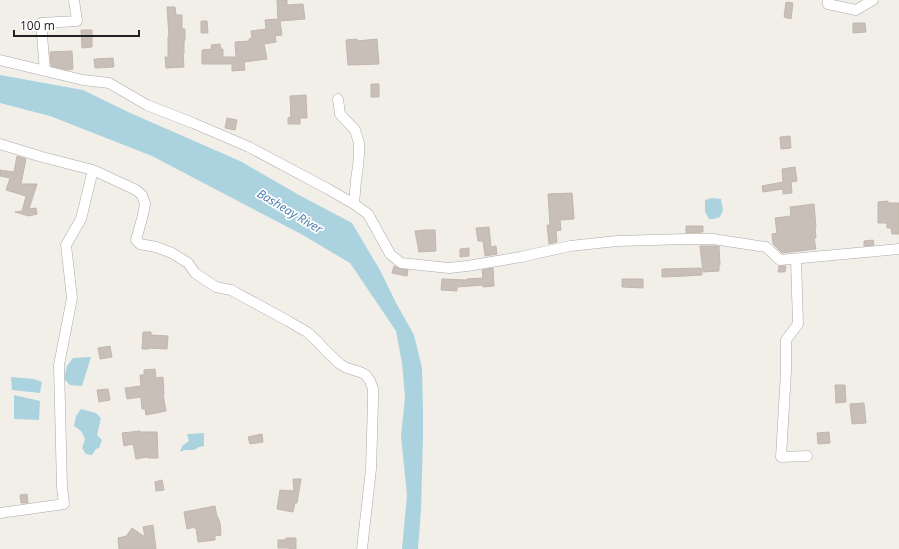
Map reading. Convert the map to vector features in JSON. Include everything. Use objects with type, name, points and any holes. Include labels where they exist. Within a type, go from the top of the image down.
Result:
[{"type":"street","points":[[45,71],[41,23],[77,20],[74,0]]},
{"type":"street","points":[[828,0],[828,4],[856,10],[872,0]]},
{"type":"street","points":[[0,60],[84,80],[109,83],[146,105],[249,147],[328,189],[368,214],[390,254],[401,264],[449,268],[521,257],[570,246],[617,241],[713,239],[766,247],[780,260],[899,249]]},
{"type":"street","points":[[338,99],[340,114],[355,130],[359,143],[354,204]]},
{"type":"street","points":[[0,144],[42,157],[93,170],[136,190],[142,194],[145,204],[136,240],[140,244],[156,247],[172,253],[188,263],[195,273],[216,286],[231,290],[288,320],[307,332],[340,364],[366,375],[373,389],[373,401],[371,469],[362,549]]},
{"type":"street","points":[[0,513],[64,504],[62,487],[59,365],[72,298],[66,245],[81,219],[93,170]]},
{"type":"street","points":[[796,259],[798,324],[786,340],[786,372],[781,458],[807,456]]},
{"type":"water","name":"Basheay River","points":[[0,75],[83,90],[128,112],[240,161],[352,223],[381,272],[414,335],[422,368],[423,436],[421,510],[418,549],[402,549],[407,495],[401,436],[405,397],[402,363],[396,331],[350,263],[301,234],[152,156],[50,116],[0,103]]},
{"type":"water","points":[[712,198],[721,199],[723,210],[720,217],[709,219],[705,212],[705,200]]},
{"type":"water","points":[[91,357],[82,386],[70,385],[64,379],[67,366],[73,358]]},
{"type":"water","points":[[11,377],[34,379],[42,382],[40,393],[12,390]]},
{"type":"water","points":[[14,395],[40,401],[39,420],[14,419]]},
{"type":"water","points":[[81,409],[96,413],[101,418],[97,435],[102,440],[99,448],[96,449],[92,455],[86,454],[82,448],[85,439],[81,431],[74,426],[76,416]]},
{"type":"water","points":[[204,433],[204,446],[194,450],[185,450],[180,452],[182,446],[189,441],[187,434]]},
{"type":"building","points":[[277,0],[287,0],[287,5],[303,4],[305,19],[280,21],[282,35],[275,36],[276,42],[264,44],[267,59],[244,62],[245,70],[232,71],[232,64],[202,64],[202,50],[212,49],[211,45],[220,44],[221,49],[223,49],[223,57],[236,57],[235,42],[250,41],[249,39],[252,38],[251,31],[266,29],[265,20],[278,19]]},
{"type":"building","points":[[786,2],[793,3],[791,19],[784,17]]},
{"type":"building","points":[[167,7],[175,7],[176,15],[182,15],[182,29],[185,29],[183,54],[184,67],[166,68],[165,57],[168,57],[169,37]]},
{"type":"building","points":[[201,21],[207,21],[208,33],[201,33]]},
{"type":"building","points":[[853,23],[865,23],[866,32],[853,33]]},
{"type":"building","points":[[81,30],[92,30],[92,47],[82,48]]},
{"type":"building","points":[[357,39],[357,41],[377,39],[379,64],[348,65],[346,40]]},
{"type":"building","points":[[72,51],[73,69],[67,70],[51,66],[50,52]]},
{"type":"building","points":[[113,58],[114,67],[95,68],[94,59]]},
{"type":"building","points":[[371,84],[379,84],[379,97],[371,97]]},
{"type":"building","points":[[306,95],[307,118],[300,118],[300,124],[288,124],[288,118],[291,117],[290,96]]},
{"type":"building","points":[[227,118],[237,120],[235,130],[225,128]]},
{"type":"building","points":[[790,136],[791,148],[781,149],[780,137]]},
{"type":"building","points":[[17,156],[26,159],[21,184],[37,184],[29,209],[36,208],[37,214],[29,216],[15,212],[22,211],[26,196],[6,190],[10,178],[0,176],[0,170],[14,172]]},
{"type":"building","points":[[795,167],[797,181],[791,182],[792,193],[783,194],[783,189],[763,192],[762,186],[783,182],[782,169]]},
{"type":"building","points":[[572,193],[574,219],[560,220],[561,230],[556,231],[557,242],[549,244],[547,225],[550,225],[548,194]]},
{"type":"building","points":[[888,201],[888,203],[899,203],[899,234],[892,234],[891,228],[887,228],[887,223],[878,223],[878,202]]},
{"type":"building","points":[[814,204],[816,238],[814,238],[816,249],[782,253],[773,244],[772,234],[777,233],[775,218],[791,216],[790,207]]},
{"type":"building","points":[[686,226],[703,226],[703,232],[686,233]]},
{"type":"building","points":[[489,227],[491,247],[496,246],[497,254],[485,256],[483,241],[478,241],[476,228]]},
{"type":"building","points":[[435,230],[436,251],[419,252],[415,231]]},
{"type":"building","points":[[873,240],[874,245],[864,246],[864,241]]},
{"type":"building","points":[[700,246],[719,246],[719,271],[703,272]]},
{"type":"building","points":[[469,248],[469,256],[460,257],[460,249]]},
{"type":"building","points":[[394,266],[400,269],[408,270],[407,276],[392,273]]},
{"type":"building","points":[[779,266],[786,266],[785,272],[778,272]]},
{"type":"building","points":[[493,268],[494,286],[483,287],[483,285],[457,287],[457,291],[441,290],[442,279],[467,280],[483,278],[482,270]]},
{"type":"building","points":[[701,268],[702,275],[662,277],[662,269]]},
{"type":"building","points":[[622,279],[643,279],[643,288],[622,287]]},
{"type":"building","points":[[143,332],[151,332],[151,335],[168,336],[167,349],[142,349]]},
{"type":"building","points":[[110,346],[112,357],[100,359],[98,348]]},
{"type":"building","points":[[155,369],[156,378],[163,377],[163,395],[166,411],[146,415],[145,409],[142,409],[141,397],[127,399],[125,388],[141,386],[140,375],[144,375],[144,370]]},
{"type":"building","points":[[835,385],[845,385],[846,402],[836,403]]},
{"type":"building","points":[[108,389],[110,400],[99,402],[97,390]]},
{"type":"building","points":[[864,403],[866,423],[852,424],[850,404]]},
{"type":"building","points":[[140,431],[157,432],[158,458],[147,457],[136,459],[133,444],[124,446],[122,433]]},
{"type":"building","points":[[829,432],[830,443],[818,444],[817,433]]},
{"type":"building","points":[[262,434],[263,442],[250,444],[248,437]]},
{"type":"building","points":[[293,479],[301,479],[297,503],[295,503],[293,512],[277,509],[280,490],[294,491]]},
{"type":"building","points":[[162,480],[164,490],[156,491],[155,482]]},
{"type":"building","points":[[27,494],[28,503],[21,503],[20,495]]},
{"type":"building","points":[[215,506],[220,523],[221,535],[215,536],[215,540],[198,542],[196,528],[187,529],[184,512]]},
{"type":"building","points":[[153,525],[156,549],[119,549],[118,538],[127,536],[132,528],[145,537],[143,527]]},
{"type":"building","points":[[286,538],[296,538],[296,549],[278,548],[278,540],[286,540]]}]
